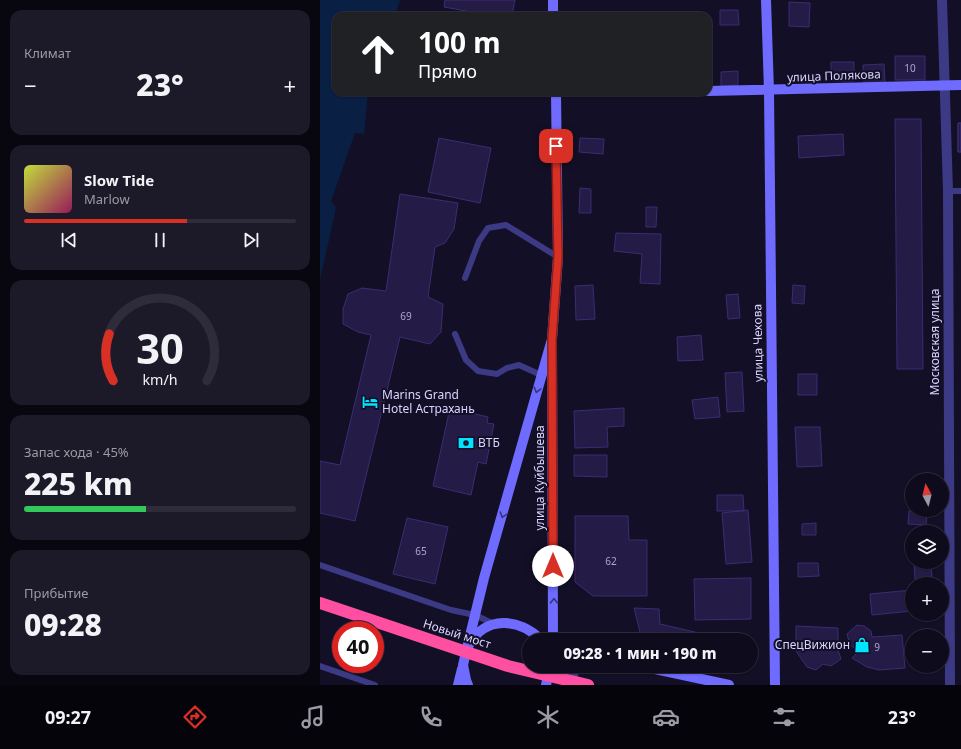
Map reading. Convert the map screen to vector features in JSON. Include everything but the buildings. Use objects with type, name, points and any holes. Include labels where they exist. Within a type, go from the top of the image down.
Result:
[{"type":"highway","name":"Новый мост","points":[[320,603],[508,666],[588,685]]},
{"type":"street","points":[[553,0],[553,12]]},
{"type":"street","name":"улица Чехова","points":[[766,0],[769,91],[775,685]]},
{"type":"street","name":"Московская улица","points":[[942,0],[943,86],[948,191],[950,685]]},
{"type":"street","name":"улица Полякова","points":[[712,91],[769,91],[961,85]]},
{"type":"street","points":[[458,685],[475,615],[552,339],[558,257],[556,96]]},
{"type":"street","name":"улица Куйбышева","points":[[552,339],[553,633]]},
{"type":"street","points":[[466,652],[472,640],[482,631],[494,624],[507,622],[521,625],[535,633]]},
{"type":"street","points":[[463,665],[468,685]]},
{"type":"street","points":[[546,685],[549,673]]},
{"type":"street","points":[[571,685],[574,673]]},
{"type":"street","points":[[673,673],[729,685]]},
{"type":"lane","points":[[948,191],[961,191]]},
{"type":"lane","points":[[465,278],[479,241],[488,228],[506,225],[558,257]]},
{"type":"lane","points":[[455,334],[466,360],[478,372],[497,374],[507,368],[520,365],[541,375]]},
{"type":"lane","points":[[320,565],[451,610],[475,615],[494,624]]},
{"type":"lane","points":[[320,666],[365,683],[375,685]]},
{"type":"water","points":[[320,0],[400,0],[396,12],[332,12],[332,96],[368,96],[364,134],[355,133],[331,201],[336,208],[320,280]]},
{"type":"place","name":"Marins Grand Hotel Астрахань","points":[[370,402]]},
{"type":"place","name":"ВТБ","points":[[466,443]]},
{"type":"place","name":"СпецВижион","points":[[862,645]]},
{"type":"route","points":[[553,566],[552,339],[558,257],[556,146]]}]
